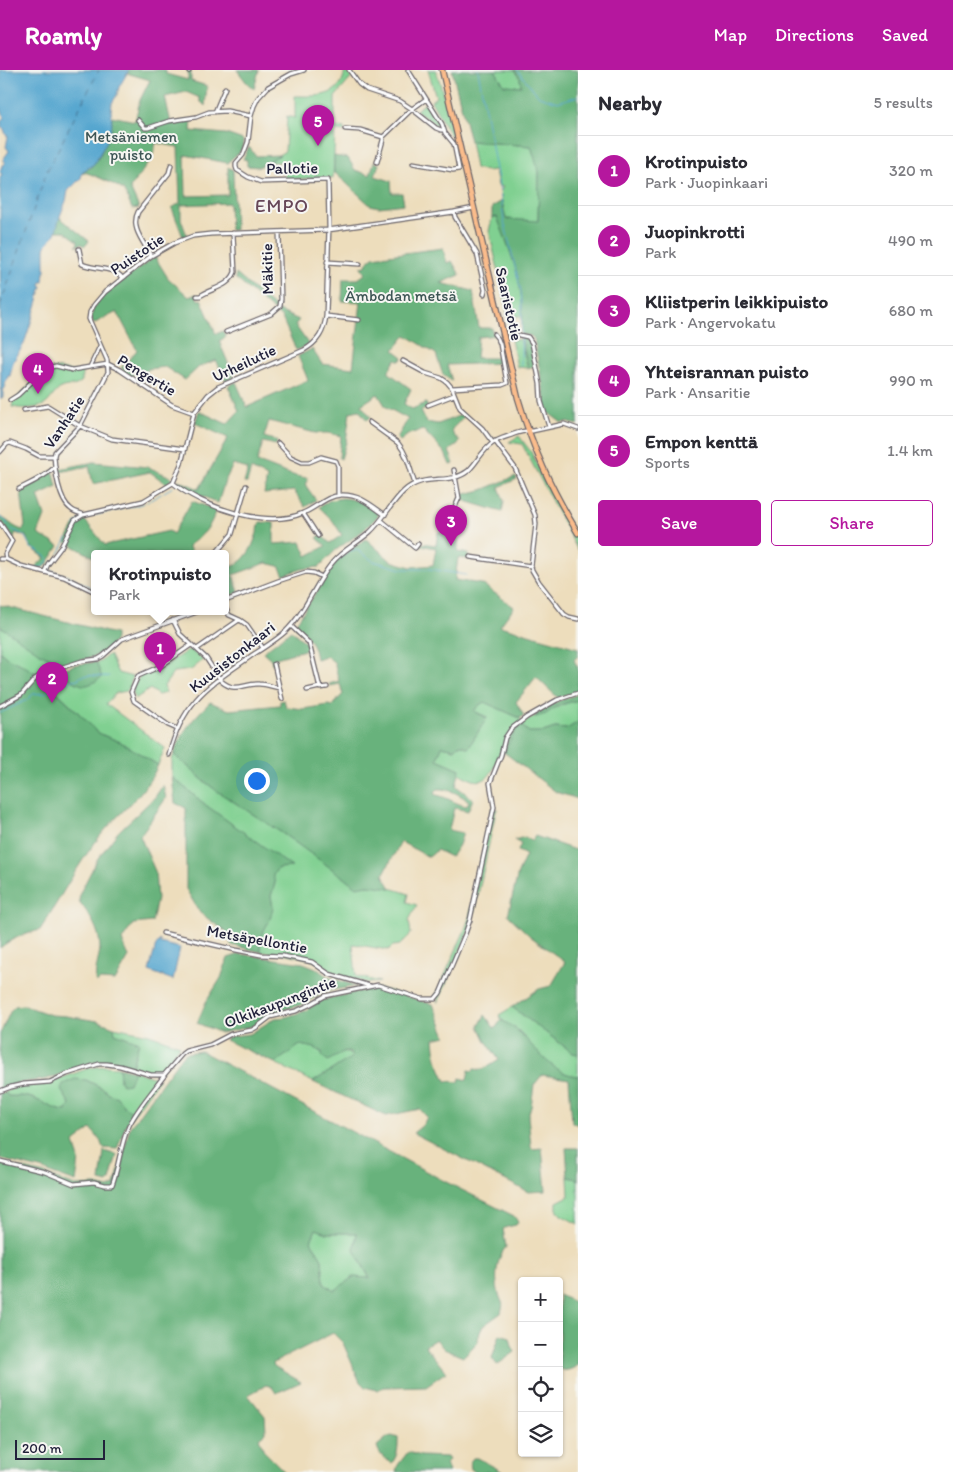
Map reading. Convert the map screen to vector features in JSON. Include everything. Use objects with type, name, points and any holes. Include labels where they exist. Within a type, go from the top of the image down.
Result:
[{"type":"main road","name":"Saaristotie","points":[[442,70],[518,398],[536,452],[551,485],[578,533]]},
{"type":"street","points":[[138,120],[143,126],[148,128],[168,121],[196,117],[209,112],[227,111],[251,116],[256,102],[265,90],[298,71],[304,70]]},
{"type":"street","points":[[349,70],[359,84],[367,90],[392,98],[412,109],[438,130],[444,130]]},
{"type":"street","points":[[408,70],[454,144],[459,169],[453,170],[413,163]]},
{"type":"street","points":[[215,112],[225,88]]},
{"type":"street","points":[[377,162],[383,137],[412,109],[426,99]]},
{"type":"street","name":"Pallotie","points":[[251,116],[248,142],[243,155],[236,163],[236,167],[242,174],[262,182],[328,180]]},
{"type":"street","points":[[345,130],[360,130],[383,137]]},
{"type":"street","points":[[151,256],[137,230],[135,218],[169,173],[171,165]]},
{"type":"street","name":"Urheilutie","points":[[174,483],[179,471],[194,413],[204,400],[218,387],[310,346],[324,329],[326,316],[328,180]]},
{"type":"street","name":"Puistotie","points":[[108,364],[89,319],[90,312],[98,298],[122,278],[151,256],[174,243],[193,236],[212,234],[328,230],[474,208]]},
{"type":"street","points":[[454,212],[455,217],[477,254],[485,290],[484,294]]},
{"type":"street","name":"Mäkitie","points":[[226,332],[271,314],[280,306],[279,232]]},
{"type":"street","points":[[197,296],[228,283],[233,276],[235,272],[234,233]]},
{"type":"street","points":[[79,249],[82,264],[114,271],[120,274],[122,278]]},
{"type":"street","points":[[327,262],[360,264]]},
{"type":"street","points":[[326,316],[359,320]]},
{"type":"street","points":[[452,388],[502,385],[507,383],[500,344],[494,334]]},
{"type":"street","points":[[519,336],[528,337],[532,343],[540,384],[541,401],[549,427]]},
{"type":"street","points":[[90,367],[100,346]]},
{"type":"street","points":[[403,361],[425,373],[444,380],[452,388],[460,408],[466,416],[482,428],[515,468],[535,515],[536,524],[531,566],[539,582],[564,614],[578,619]]},
{"type":"street","name":"Pengertie","points":[[10,400],[47,368],[56,366],[72,370],[108,364],[172,405],[194,413]]},
{"type":"street","name":"Vanhatie","points":[[74,520],[71,509],[63,497],[54,456],[55,452],[80,426],[106,376],[108,364]]},
{"type":"street","points":[[428,405],[454,395]]},
{"type":"street","points":[[24,410],[48,406],[80,426],[112,438],[185,449]]},
{"type":"street","points":[[369,422],[392,437],[402,447],[416,484]]},
{"type":"street","points":[[456,478],[469,470],[494,442],[528,430],[532,431],[567,424],[578,429]]},
{"type":"street","points":[[0,452],[10,443],[39,456],[54,456]]},
{"type":"street","points":[[278,443],[291,457],[302,462],[309,462],[321,457],[336,461],[338,466],[338,495]]},
{"type":"street","points":[[18,490],[45,475],[55,467]]},
{"type":"street","points":[[452,514],[459,498],[454,470]]},
{"type":"street","name":"Kuusistonkaari","points":[[169,755],[177,729],[194,701],[219,678],[284,633],[291,626],[335,559],[364,537],[386,515],[404,491],[416,484],[434,479],[456,478]]},
{"type":"street","points":[[46,571],[48,564],[61,547],[74,520],[83,515],[143,501],[174,483],[194,498],[238,513],[263,519],[303,514],[322,501],[338,495],[360,498],[386,515]]},
{"type":"street","points":[[218,550],[232,534],[246,486]]},
{"type":"street","points":[[71,509],[83,515]]},
{"type":"street","points":[[303,514],[318,536]]},
{"type":"street","points":[[381,520],[415,548],[418,544]]},
{"type":"street","points":[[0,523],[12,541],[5,554],[6,558]]},
{"type":"street","points":[[470,557],[531,566]]},
{"type":"street","points":[[0,559],[6,558],[20,566],[46,571],[91,590]]},
{"type":"street","points":[[229,599],[306,572],[322,577]]},
{"type":"street","points":[[0,706],[21,695],[35,679],[44,673],[82,661],[98,659],[122,639],[188,615]]},
{"type":"street","points":[[228,615],[240,620],[250,629],[263,648]]},
{"type":"street","points":[[173,620],[180,634],[208,660],[224,684],[233,688],[257,684],[279,688]]},
{"type":"street","points":[[197,649],[240,620]]},
{"type":"street","points":[[291,626],[309,643],[320,687]]},
{"type":"street","points":[[177,729],[168,725],[134,701],[131,692],[138,676],[161,666],[191,645]]},
{"type":"street","points":[[274,664],[282,699]]},
{"type":"street","points":[[307,690],[327,687]]},
{"type":"street","name":"Olkikaupungintie","points":[[0,1161],[45,1172],[74,1184],[94,1182],[112,1185],[129,1125],[164,1075],[186,1051],[210,1045],[231,1034],[252,1030],[270,1017],[296,1011],[325,996],[371,986],[385,986],[428,1000],[435,999],[470,920],[494,807],[490,783],[501,755],[505,738],[511,729],[526,717],[557,700],[578,693]]},
{"type":"street","name":"Metsäpellontie","points":[[163,933],[261,955],[283,956],[312,962],[330,974],[371,986]]},
{"type":"street","points":[[0,1091],[24,1084],[50,1082],[66,1074],[99,1064],[120,1066],[151,1075],[164,1075]]},
{"type":"green space","name":"Metsäniemen puisto","points":[[129,70],[166,70],[166,74],[188,80],[188,71],[191,72],[191,81],[207,86],[205,106],[200,101],[200,98],[186,92],[165,97],[171,123],[192,120],[191,131],[226,134],[243,140],[242,149],[228,163],[185,155],[186,196],[228,195],[228,167],[233,170],[235,230],[230,230],[229,203],[181,205],[181,219],[187,236],[183,237],[172,208],[180,203],[178,147],[156,143],[152,158],[130,188],[139,208],[132,209],[123,190],[120,188],[82,172],[90,168],[99,157],[111,132],[112,116],[135,121],[140,100],[150,80],[126,73]]},
{"type":"green space","points":[[237,70],[259,70],[254,89],[247,83]]},
{"type":"green space","points":[[428,70],[436,70],[454,137],[449,133],[431,101],[436,97]]},
{"type":"green space","points":[[452,70],[495,70],[504,85],[521,86],[520,78],[515,70],[578,70],[578,425],[562,423],[546,411],[534,339],[531,336],[521,334],[522,303],[517,274],[497,217],[492,218],[492,207],[502,201],[506,219],[538,221],[539,172],[531,146],[470,141]]},
{"type":"green space","points":[[495,70],[515,70],[520,78],[521,86],[504,85]]},
{"type":"green space","points":[[345,71],[352,77],[335,97],[335,127],[344,128],[344,132],[335,131],[333,178],[285,179],[284,162],[267,162],[285,151],[287,116],[295,118],[295,96],[319,95],[333,91],[338,87]]},
{"type":"green space","points":[[426,103],[440,126],[438,127],[416,110]]},
{"type":"green space","points":[[470,141],[531,146],[539,172],[538,222],[505,219],[500,191],[503,187],[498,186],[495,170],[486,171],[475,168]]},
{"type":"green space","points":[[249,147],[256,156],[280,155],[259,167],[247,166],[247,160],[243,159]]},
{"type":"green space","points":[[334,156],[348,158],[355,170],[370,175],[374,162],[379,164],[375,176],[391,181],[392,193],[402,193],[404,204],[379,207],[370,205],[334,172]]},
{"type":"green space","points":[[59,217],[89,241],[85,246],[81,244],[77,246],[78,241],[64,231],[56,231]]},
{"type":"green space","points":[[497,217],[519,279],[523,316],[507,316],[506,303],[489,231],[492,218]]},
{"type":"green space","name":"Ämbodan metsä","points":[[443,248],[447,263],[452,261],[460,275],[441,283],[473,291],[479,328],[492,328],[492,332],[496,335],[478,337],[476,358],[501,358],[502,363],[447,365],[452,381],[443,375],[436,354],[406,335],[394,350],[403,357],[400,361],[396,359],[388,372],[411,389],[404,404],[412,409],[426,403],[428,408],[421,411],[426,422],[438,424],[461,415],[464,417],[452,429],[453,434],[460,442],[449,451],[454,464],[450,465],[445,453],[423,430],[409,434],[400,441],[397,438],[408,419],[386,407],[378,394],[361,405],[371,417],[367,420],[359,410],[350,412],[346,442],[341,459],[339,458],[341,436],[315,433],[269,421],[264,437],[277,441],[276,445],[263,442],[257,462],[289,474],[308,478],[306,486],[316,500],[305,507],[294,491],[264,494],[267,477],[251,469],[247,483],[244,483],[248,469],[233,465],[225,481],[218,503],[195,493],[179,483],[178,480],[199,489],[228,438],[195,423],[199,411],[227,424],[239,411],[228,386],[236,382],[247,407],[308,380],[298,356],[312,349],[322,364],[353,368],[361,302],[342,301],[343,279],[358,279],[365,274],[361,267],[366,266],[367,262],[373,257]]},
{"type":"green space","points":[[155,257],[168,278],[189,297],[196,294],[198,300],[201,299],[216,334],[223,331],[226,337],[219,341],[234,377],[226,381],[216,360],[199,367],[185,380],[165,367],[148,369],[146,372],[136,370],[132,376],[121,368],[137,350],[117,312],[93,324],[93,310],[102,297]]},
{"type":"green space","points":[[236,274],[276,308],[273,310],[235,278]]},
{"type":"green space","points":[[279,311],[299,320],[295,325],[309,345],[296,350],[282,318],[276,313]]},
{"type":"green space","points":[[521,337],[525,338],[530,344],[534,366],[528,368]]},
{"type":"green space","points":[[520,339],[528,368],[517,367],[511,340]]},
{"type":"green space","points":[[55,368],[76,372],[82,371],[82,381],[74,386],[61,388],[46,404],[41,406],[28,408],[12,407],[13,402],[33,382],[44,373]]},
{"type":"green space","points":[[519,436],[531,452],[544,480],[578,538],[578,551],[522,444],[509,442]]},
{"type":"green space","points":[[94,462],[148,467],[173,478],[167,484],[150,472],[93,484],[89,466],[60,472],[59,469]]},
{"type":"green space","points":[[51,471],[54,473],[57,487],[38,496],[45,516],[38,534],[59,546],[46,566],[39,569],[35,567],[45,558],[32,548],[26,536],[15,533],[14,539],[0,517],[23,530],[25,526],[21,491]]},
{"type":"green space","points":[[516,476],[517,479],[499,487],[504,501],[502,512],[462,500],[461,495],[482,490]]},
{"type":"green space","points":[[343,498],[357,501],[378,513],[378,516],[364,530],[336,550],[319,567],[302,569],[284,575],[279,566],[266,563],[233,575],[239,592],[229,597],[229,568],[245,557],[253,545],[260,522],[274,523],[274,544],[301,542],[307,556],[326,546],[317,538],[321,535],[330,543],[342,535],[333,521],[319,507],[330,500]]},
{"type":"green space","points":[[192,501],[216,510],[206,531],[188,546],[190,550],[91,550],[91,556],[66,542],[74,526],[83,518],[105,545],[169,531],[173,534]]},
{"type":"green space","points":[[450,515],[454,515],[455,533],[459,534],[458,552],[469,554],[468,559],[458,558],[455,580],[482,584],[514,607],[500,626],[578,648],[578,656],[574,660],[578,668],[578,691],[558,698],[536,677],[516,702],[524,716],[520,718],[484,702],[478,706],[474,711],[487,718],[468,748],[463,745],[458,745],[455,749],[442,746],[437,759],[460,769],[456,786],[473,799],[468,811],[454,808],[449,830],[463,833],[459,845],[451,857],[437,850],[429,857],[401,842],[383,875],[391,888],[368,885],[357,887],[282,833],[217,791],[174,754],[184,732],[210,702],[229,710],[280,705],[280,701],[284,700],[286,707],[303,709],[332,706],[343,694],[340,684],[330,686],[329,684],[339,681],[334,662],[326,656],[316,659],[309,640],[294,626],[336,562],[366,539],[391,561],[411,567],[433,565],[436,548],[420,545],[421,543],[436,545],[438,532],[451,533]],"holes":[[[438,789],[454,792],[469,801],[467,806],[436,795],[435,792]]]},
{"type":"green space","points":[[0,605],[115,634],[115,639],[105,651],[93,657],[64,665],[38,652],[0,626]]},
{"type":"green space","points":[[0,626],[50,659],[64,665],[38,674],[7,658],[0,652]]},
{"type":"green space","points":[[291,630],[305,642],[308,649],[276,658],[276,663],[272,664],[271,659],[263,652]]},
{"type":"green space","points":[[190,649],[203,660],[191,670],[174,672],[164,686],[166,693],[158,695],[150,689],[135,699],[133,687],[140,676],[162,667]]},
{"type":"green space","points":[[0,652],[41,677],[96,731],[119,741],[158,765],[147,785],[107,827],[92,847],[40,930],[19,937],[0,948]]},
{"type":"green space","points":[[109,654],[118,673],[133,677],[127,691],[116,693],[106,704],[165,748],[158,765],[119,741],[96,731],[42,677],[60,672],[74,665],[100,662]]},
{"type":"green space","points":[[96,662],[102,677],[87,685],[76,683],[58,671],[74,665]]},
{"type":"green space","points":[[578,694],[578,700],[559,705],[546,714],[535,717],[537,713],[556,702]]},
{"type":"green space","points":[[578,700],[578,722],[567,729],[555,728],[543,732],[529,732],[522,724],[512,737],[505,753],[501,751],[487,778],[476,781],[468,778],[459,773],[460,769],[437,759],[442,746],[455,749],[458,745],[463,745],[468,748],[487,717],[474,711],[484,702],[520,718],[522,723],[535,716]]},
{"type":"green space","points":[[578,722],[578,799],[556,792],[505,753],[512,737],[522,723],[529,732],[543,732],[555,728],[567,729]]},
{"type":"green space","points":[[174,754],[217,791],[282,833],[357,886],[383,887],[409,894],[407,902],[417,905],[409,920],[411,934],[400,945],[393,946],[388,950],[353,944],[356,976],[380,982],[367,983],[332,973],[308,959],[288,954],[261,952],[260,938],[270,919],[273,908],[271,896],[275,883],[272,876],[278,868],[291,867],[207,806],[172,777]]},
{"type":"green space","points":[[172,777],[207,806],[292,867],[278,868],[273,875],[275,883],[271,896],[273,908],[270,919],[260,938],[261,952],[231,945],[228,933],[200,913],[186,889],[186,808],[175,803]]},
{"type":"green space","points":[[163,785],[166,798],[140,836],[155,871],[157,899],[152,922],[133,924],[122,940],[129,957],[115,981],[100,980],[96,983],[100,941],[93,923],[79,901],[80,893],[98,858],[118,832],[155,797]]},
{"type":"green space","points":[[492,809],[498,809],[496,811],[473,918],[438,1003],[436,995],[469,918]]},
{"type":"green space","points":[[535,836],[575,850],[578,848],[578,1054],[573,1053],[512,1007],[539,989],[551,986],[565,962],[530,936],[508,915],[518,873],[526,855],[518,851],[521,844],[514,840],[525,837],[532,841]]},
{"type":"green space","points":[[240,954],[303,963],[316,968],[328,977],[357,986],[327,991],[301,1005],[273,1012],[253,1026],[221,1033],[197,1023],[206,1002],[221,978],[228,958]]},
{"type":"green space","points":[[375,988],[433,1004],[446,1036],[434,1039],[436,1058],[446,1081],[459,1082],[460,1078],[467,1080],[469,1070],[473,1071],[474,1069],[490,1066],[499,1060],[486,1041],[479,1026],[485,1015],[495,1029],[501,1020],[519,1032],[546,1061],[569,1075],[578,1076],[578,1125],[572,1122],[569,1079],[542,1075],[534,1085],[528,1116],[531,1146],[532,1149],[542,1148],[546,1191],[528,1192],[413,1133],[423,1125],[427,1117],[420,1109],[386,1116],[313,1082],[352,1057],[350,1053],[345,1051],[328,1061],[321,1055],[323,1053],[315,1048],[300,1045],[275,1063],[225,1040],[232,1036],[250,1034],[275,1018],[286,1017],[305,1011],[322,1000]]},
{"type":"green space","points":[[23,1005],[51,1015],[98,1021],[114,1027],[115,1033],[139,1042],[132,1066],[114,1062],[93,1063],[77,1067],[51,1078],[0,1089],[0,1034],[11,1010],[15,1006]]},
{"type":"green space","points":[[512,1007],[573,1053],[578,1054],[578,1076],[566,1074],[549,1064],[520,1032],[503,1021],[499,1015]]},
{"type":"green space","points":[[114,1027],[149,1034],[180,1045],[162,1071],[155,1073],[132,1066],[139,1042],[114,1033]]},
{"type":"green space","points":[[300,1045],[315,1048],[323,1054],[343,1052],[352,1057],[313,1082],[275,1063]]},
{"type":"green space","points":[[201,1051],[446,1182],[514,1216],[518,1222],[516,1225],[503,1229],[506,1247],[497,1267],[498,1290],[503,1304],[501,1313],[483,1326],[477,1343],[463,1357],[444,1349],[436,1339],[425,1346],[446,1372],[426,1386],[384,1387],[377,1390],[365,1387],[360,1382],[343,1343],[333,1333],[273,1363],[274,1366],[301,1382],[276,1393],[272,1387],[266,1385],[248,1395],[265,1416],[266,1432],[259,1438],[264,1451],[285,1472],[0,1472],[0,1163],[45,1174],[76,1186],[96,1185],[109,1188],[115,1185],[130,1127],[181,1057],[186,1053]],"holes":[[[316,1229],[327,1233],[357,1233],[354,1250],[370,1278],[353,1277],[334,1291],[324,1284],[322,1259],[311,1241]]]},
{"type":"green space","points":[[119,1067],[120,1080],[123,1085],[134,1071],[159,1079],[134,1114],[117,1097],[86,1080],[61,1090],[70,1104],[67,1111],[62,1111],[28,1097],[7,1096],[5,1092],[13,1088],[45,1084],[89,1068]]},
{"type":"green space","points":[[119,1067],[134,1071],[129,1084],[122,1085]]},
{"type":"green space","points":[[75,1079],[86,1080],[102,1088],[109,1094],[117,1097],[134,1114],[126,1125],[117,1149],[103,1148],[100,1140],[91,1129],[74,1142],[79,1160],[76,1182],[44,1170],[0,1159],[0,1093],[5,1092],[8,1096],[28,1097],[62,1111],[67,1111],[70,1104],[61,1090],[63,1084]]},
{"type":"green space","points":[[566,1148],[578,1148],[578,1179],[568,1177]]},
{"type":"green space","points":[[104,1151],[117,1155],[108,1183],[100,1181]]},
{"type":"green space","points":[[568,1177],[578,1179],[578,1224],[561,1215],[557,1209],[557,1202],[569,1196]]},
{"type":"green space","points":[[316,1229],[327,1233],[357,1233],[354,1250],[370,1279],[353,1277],[335,1291],[324,1284],[322,1259],[311,1241]]},
{"type":"green space","points":[[563,1297],[578,1304],[578,1365],[563,1369]]},
{"type":"green space","points":[[500,1334],[510,1337],[515,1352],[497,1365],[492,1358]]},
{"type":"green space","points":[[392,1436],[398,1438],[397,1451],[392,1463],[379,1452],[377,1446]]},
{"type":"green space","points":[[408,1452],[421,1456],[447,1457],[449,1460],[446,1463],[449,1472],[396,1472],[398,1465]]},
{"type":"green space","points":[[473,1458],[478,1458],[503,1472],[475,1472],[471,1469],[470,1462]]},
{"type":"water","points":[[0,70],[129,70],[112,103],[112,125],[107,141],[94,164],[82,172],[81,178],[68,191],[55,234],[45,249],[45,272],[43,282],[40,285],[42,286],[37,304],[24,344],[13,362],[1,399],[0,178],[2,175],[0,172],[5,161],[3,160],[9,151],[6,147],[8,136],[1,127],[1,120],[4,118],[0,105]]},
{"type":"water","points":[[160,940],[160,943],[180,948],[173,980],[149,971],[156,945]]},
{"type":"waterway","points":[[478,70],[504,221],[521,291],[521,367]]},
{"type":"waterway","points":[[517,70],[539,96],[558,102],[578,96]]},
{"type":"waterway","points":[[164,492],[173,487]]},
{"type":"waterway","points":[[147,502],[161,494]]},
{"type":"waterway","points":[[127,508],[144,503]]},
{"type":"waterway","points":[[95,515],[123,509]]},
{"type":"waterway","points":[[74,526],[80,519],[92,515]]},
{"type":"waterway","points":[[0,517],[6,521],[9,527],[25,537],[31,548],[49,559],[43,567],[36,567]]},
{"type":"waterway","points":[[59,554],[67,538]]},
{"type":"waterway","points":[[335,562],[347,552],[356,549],[373,561],[402,569],[430,569],[466,575]]},
{"type":"waterway","points":[[58,557],[48,569],[63,575]]},
{"type":"waterway","points":[[66,575],[77,580]]},
{"type":"waterway","points":[[81,582],[91,587]]},
{"type":"waterway","points":[[0,713],[27,700],[33,694],[45,693],[64,682],[68,683],[71,680],[89,675],[109,676]]},
{"type":"ferry route","points":[[0,306],[47,171],[99,70]]},
{"type":"place","name":"Empon kenttä","points":[[318,146]]},
{"type":"place","name":"Yhteisrannan puisto","points":[[38,394]]},
{"type":"place","name":"Kliistperin leikkipuisto","points":[[451,546]]},
{"type":"place","name":"Krotinpuisto","points":[[160,673]]},
{"type":"place","name":"Juopinkrotti","points":[[52,703]]},
{"type":"district","name":"EMPO","points":[[282,205]]}]
